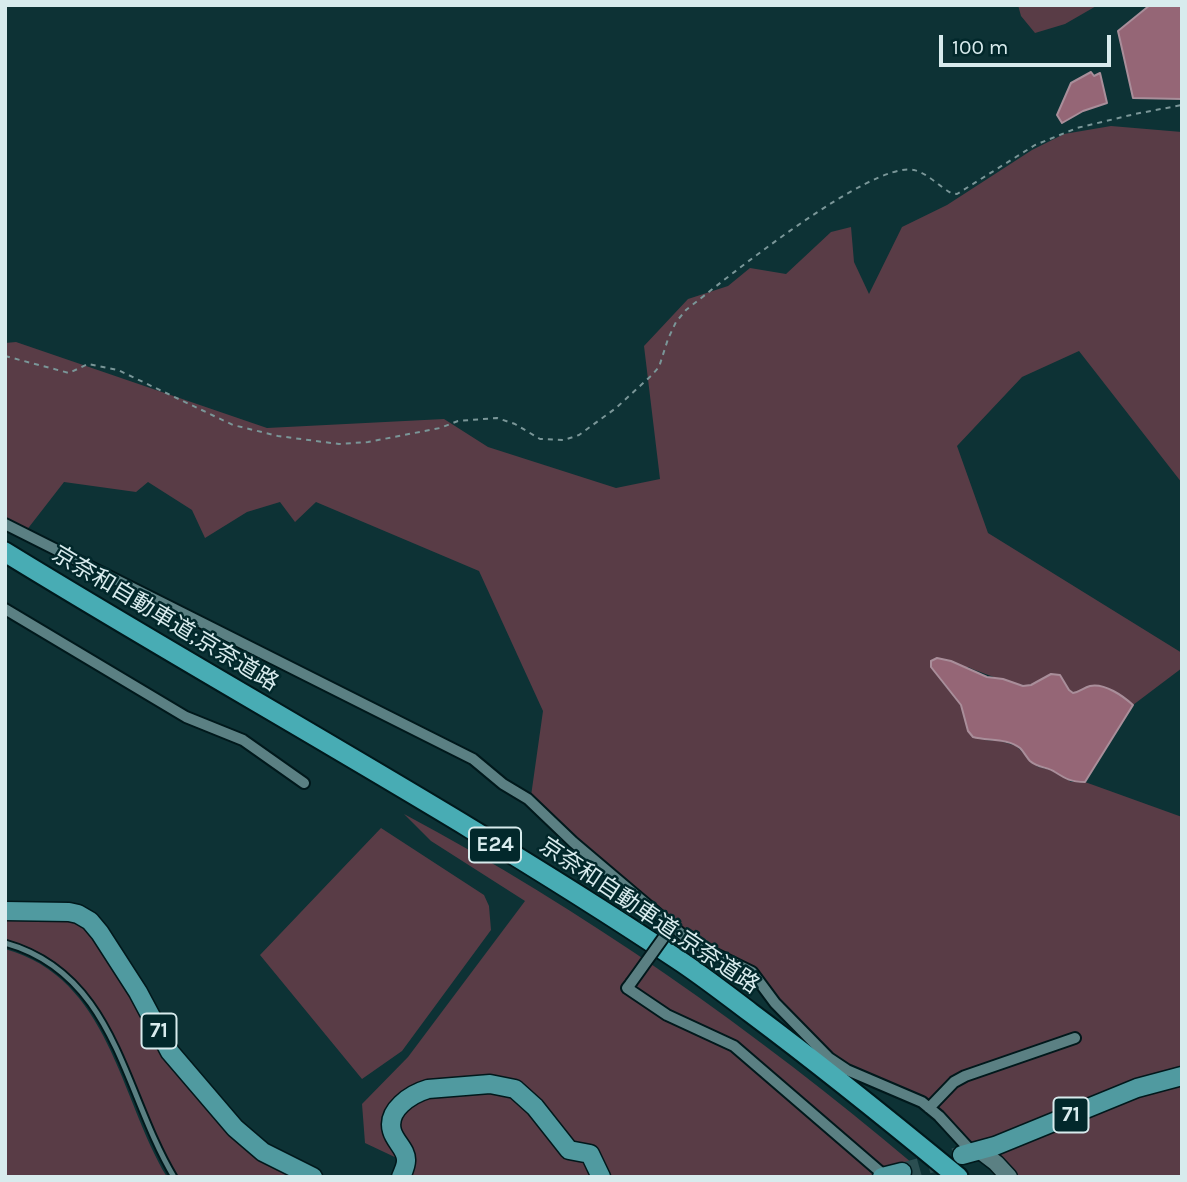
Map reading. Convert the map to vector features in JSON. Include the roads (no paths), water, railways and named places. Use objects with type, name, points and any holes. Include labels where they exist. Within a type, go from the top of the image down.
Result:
[{"type":"highway","name":"京奈和自動車道;京奈道路","points":[[5,552],[583,897],[681,961],[789,1042],[958,1177]]},
{"type":"highway","name":"京奈和自動車道;京奈道路","points":[[5,562],[463,832],[620,928],[781,1044],[948,1177]]},
{"type":"main road","name":"71","points":[[5,911],[69,912],[90,921],[132,983],[170,1052],[198,1087],[235,1128],[263,1152],[313,1177]]},
{"type":"main road","name":"71","points":[[971,1153],[995,1146],[1137,1088],[1182,1076]]},
{"type":"main road","points":[[401,1177],[407,1160],[392,1133],[391,1124],[402,1102],[428,1089],[489,1084],[515,1089],[525,1096],[569,1150],[590,1154],[601,1177]]},
{"type":"street","points":[[5,524],[473,759],[503,784],[528,799],[670,928],[691,942],[752,972],[775,1003],[829,1058],[847,1069],[922,1102],[971,1153],[996,1163],[1009,1177]]},
{"type":"street","points":[[5,609],[186,717],[243,740],[304,783]]},
{"type":"street","points":[[670,928],[628,988],[667,1015],[734,1046],[890,1175]]},
{"type":"street","points":[[929,1108],[954,1082],[965,1076],[1075,1038]]},
{"type":"lane","points":[[5,943],[30,952],[55,967],[87,999],[107,1026],[160,1154],[173,1177]]},
{"type":"tunnel","points":[[902,1172],[962,1155]]}]
